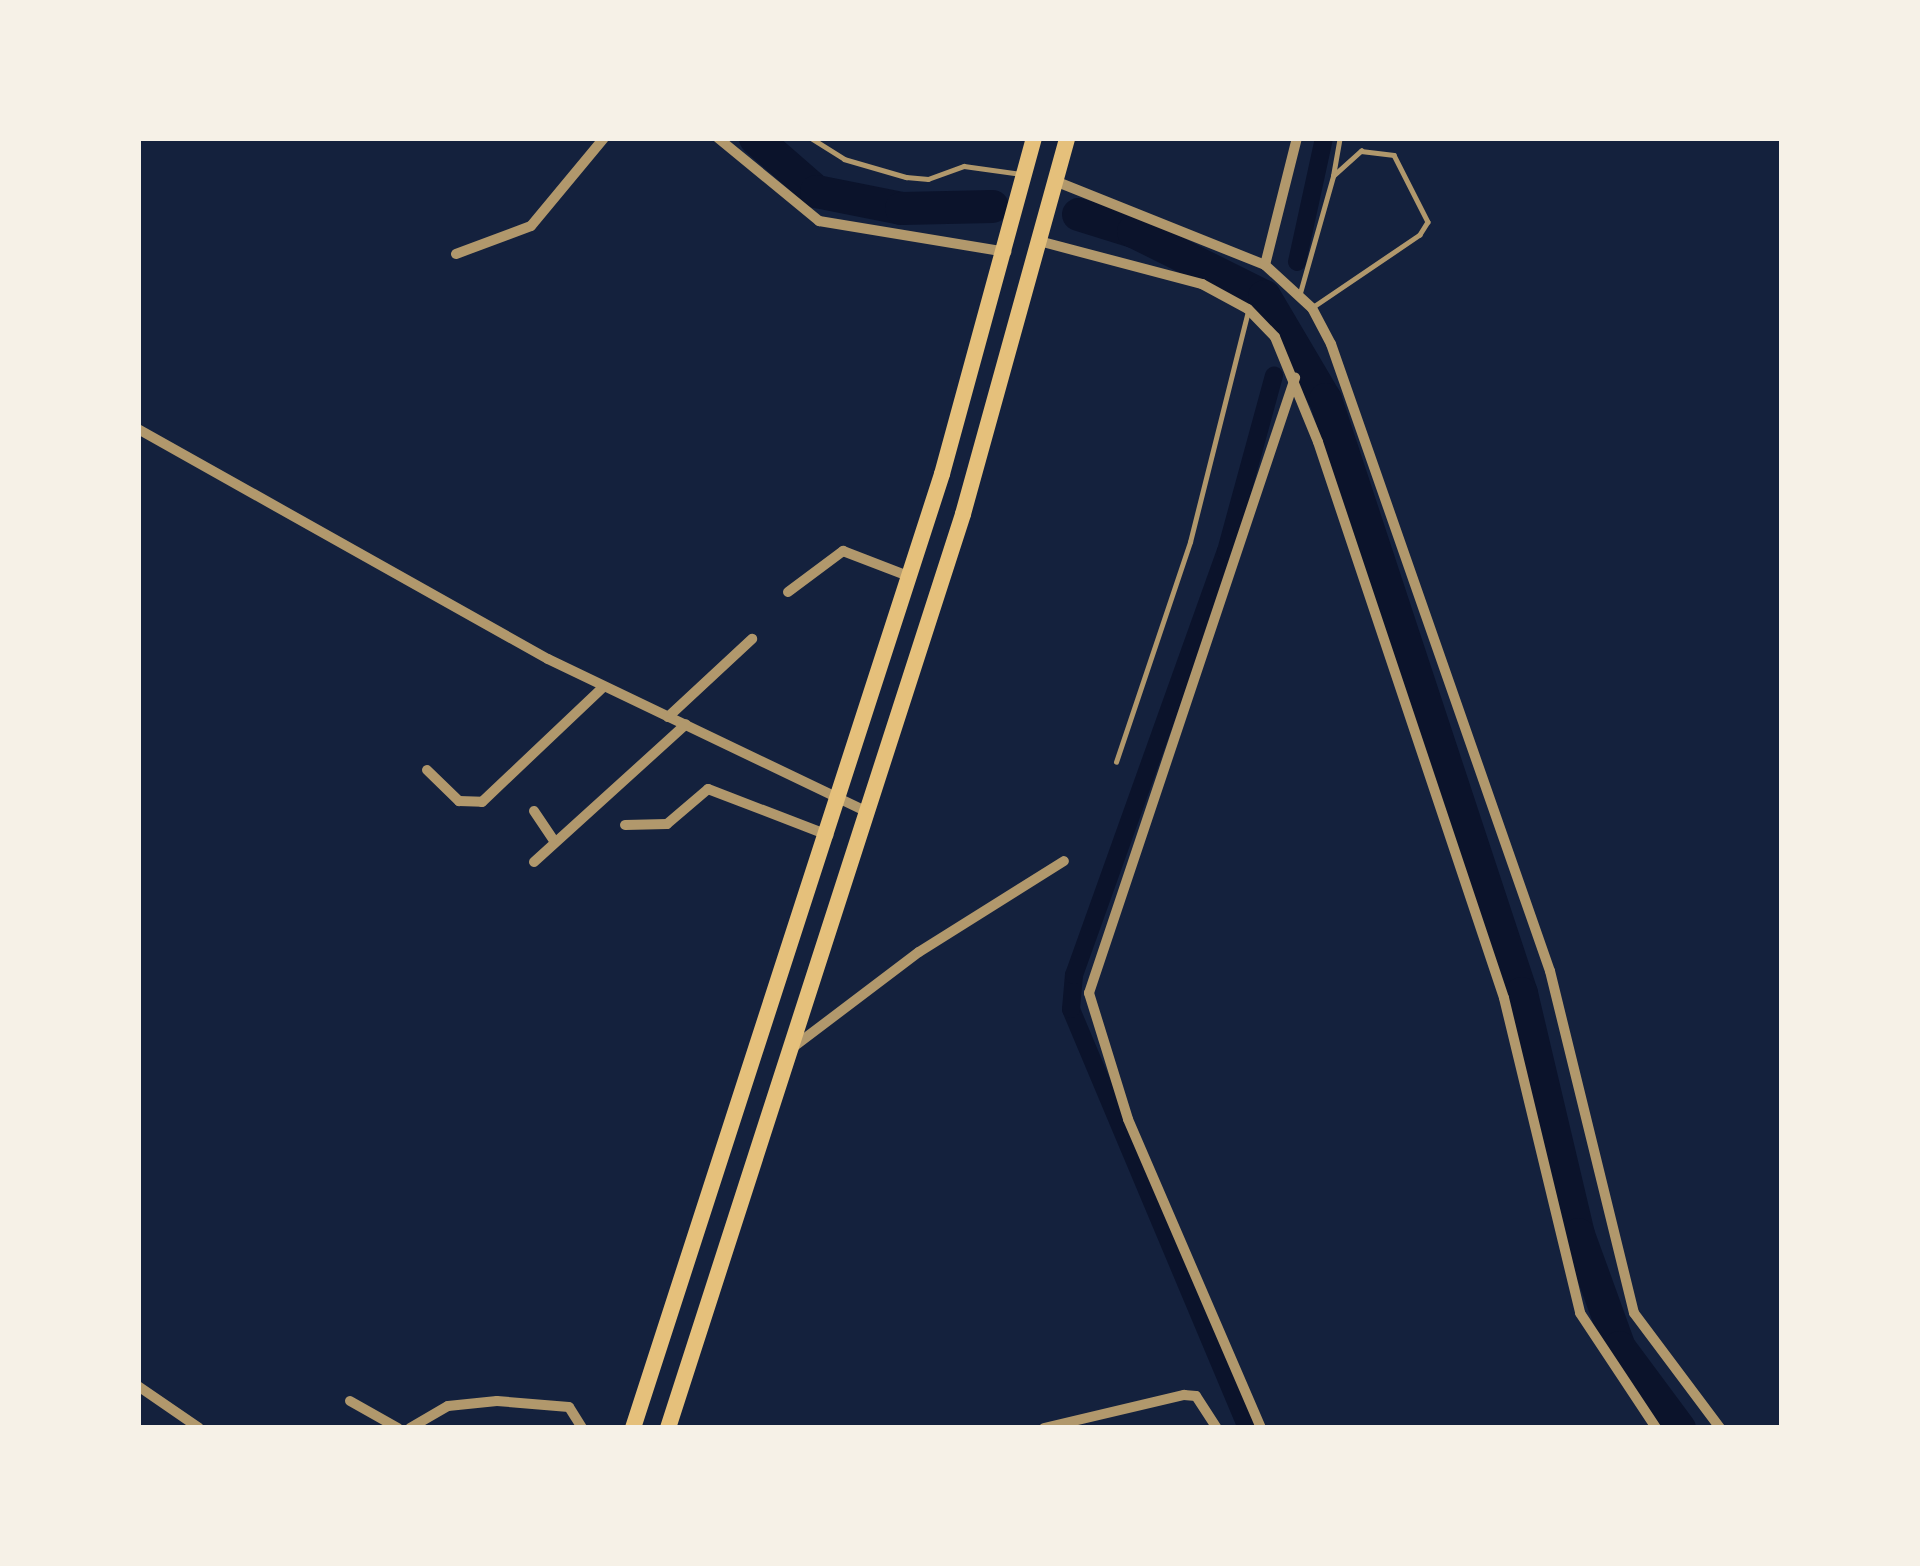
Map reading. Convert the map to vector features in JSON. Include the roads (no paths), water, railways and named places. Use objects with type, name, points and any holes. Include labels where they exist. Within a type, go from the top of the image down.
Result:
[{"type":"highway","points":[[633,1428],[838,802],[1006,252],[1034,138]]},
{"type":"highway","points":[[668,1428],[863,810],[963,514],[1066,138]]},
{"type":"street","points":[[455,254],[531,226],[604,138]]},
{"type":"street","points":[[718,138],[819,220],[1006,252]]},
{"type":"street","points":[[1265,265],[1297,138]]},
{"type":"street","points":[[1055,181],[1265,265],[1312,308],[1373,453],[1550,971],[1634,1313],[1720,1428]]},
{"type":"street","points":[[1039,241],[1156,266],[1248,309],[1295,378],[1504,998],[1580,1313],[1656,1428]]},
{"type":"street","points":[[1262,1428],[1128,1119],[1089,993],[1295,378]]},
{"type":"street","points":[[138,429],[603,687],[863,810]]},
{"type":"street","points":[[788,592],[843,550],[908,576]]},
{"type":"street","points":[[668,717],[752,639]]},
{"type":"street","points":[[427,770],[459,801],[482,802],[603,687]]},
{"type":"street","points":[[534,862],[686,724]]},
{"type":"street","points":[[625,825],[667,824],[709,789],[827,835]]},
{"type":"street","points":[[534,811],[555,842]]},
{"type":"street","points":[[789,1050],[920,952],[1064,861]]},
{"type":"street","points":[[138,1387],[199,1428]]},
{"type":"street","points":[[1044,1428],[1184,1395],[1196,1396],[1217,1428]]},
{"type":"street","points":[[350,1401],[398,1428]]},
{"type":"street","points":[[410,1428],[448,1406],[497,1401],[569,1407],[582,1428]]},
{"type":"lane","points":[[811,138],[844,159],[906,177],[928,179],[964,166],[1025,175]]},
{"type":"lane","points":[[1300,294],[1340,138]]},
{"type":"lane","points":[[1312,308],[1420,235],[1428,222],[1394,155],[1361,151],[1333,176]]},
{"type":"lane","points":[[1116,762],[1190,542],[1248,309]]},
{"type":"waterway","points":[[755,138],[816,191],[901,208],[992,206]]},
{"type":"waterway","points":[[1297,262],[1324,138]]},
{"type":"waterway","points":[[1078,214],[1133,231],[1264,296],[1325,399],[1521,993],[1578,1234],[1619,1347],[1679,1428]]},
{"type":"waterway","points":[[1247,1428],[1071,1009],[1074,975],[1226,551],[1274,375]]}]
